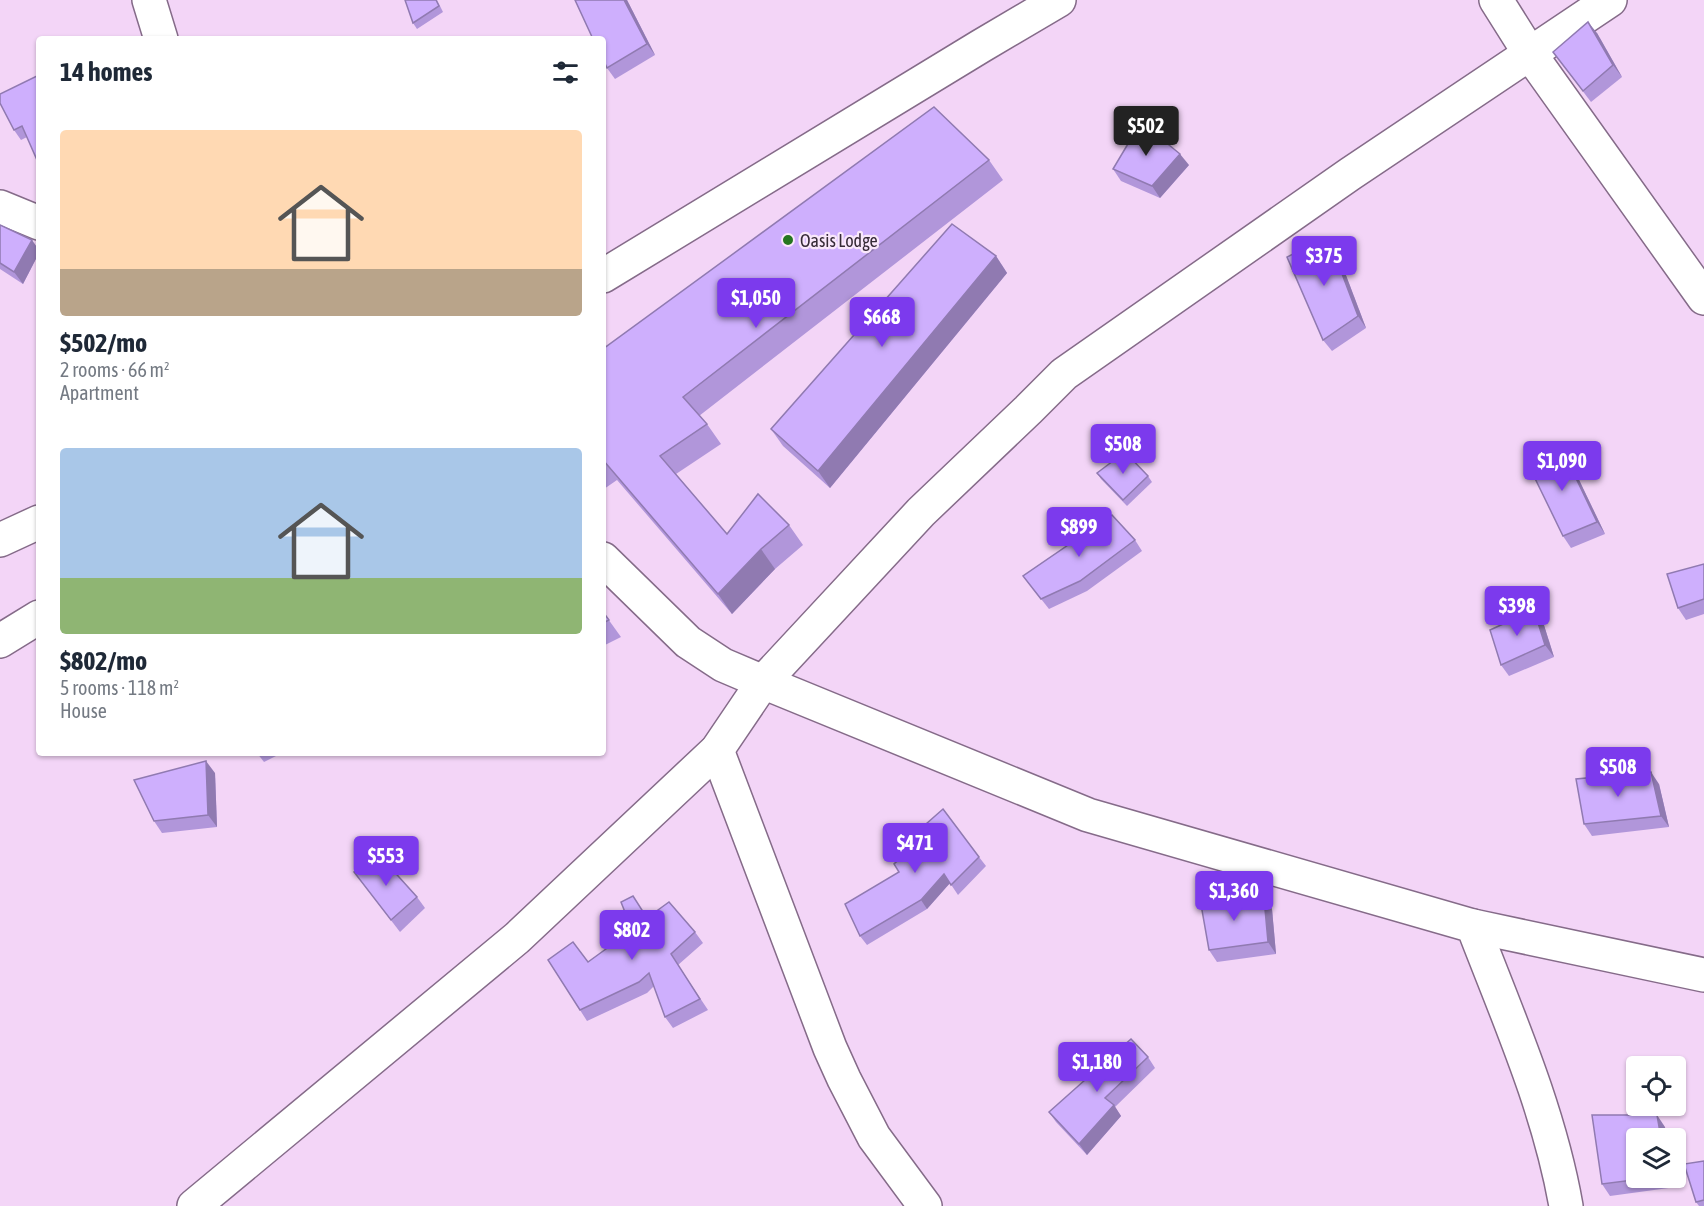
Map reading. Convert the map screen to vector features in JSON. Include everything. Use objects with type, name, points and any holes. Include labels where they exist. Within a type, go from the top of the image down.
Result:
[{"type":"street","points":[[149,0],[160,36]]},
{"type":"street","points":[[606,274],[1059,0]]},
{"type":"street","points":[[1496,0],[1530,54],[1704,298]]},
{"type":"street","points":[[194,1206],[517,938],[717,750],[763,682],[921,512],[1064,374],[1350,174],[1610,0]]},
{"type":"street","points":[[0,207],[36,222]]},
{"type":"street","points":[[0,540],[36,523]]},
{"type":"street","points":[[606,562],[688,642],[723,665],[1088,815],[1473,926],[1704,975]]},
{"type":"street","points":[[0,641],[36,619]]},
{"type":"street","points":[[717,750],[830,1048],[844,1079],[874,1137],[924,1206]]},
{"type":"street","points":[[1473,926],[1535,1090],[1550,1138],[1566,1206]]},
{"type":"building","points":[[405,0],[436,0],[439,6],[413,23]]},
{"type":"building","points":[[575,0],[624,0],[647,44],[607,68],[606,36],[592,36]]},
{"type":"building","points":[[1588,22],[1613,65],[1583,91],[1553,52]]},
{"type":"building","points":[[36,76],[36,158],[22,126],[14,130],[0,103],[0,94]]},
{"type":"building","points":[[934,107],[989,160],[683,397],[707,424],[660,456],[727,534],[758,494],[789,525],[761,549],[718,594],[606,463],[606,347]]},
{"type":"building","points":[[1141,122],[1180,154],[1152,186],[1113,169]]},
{"type":"building","points":[[952,224],[996,256],[818,471],[771,429]]},
{"type":"building","points":[[0,225],[32,240],[14,272],[0,263]]},
{"type":"building","points":[[1328,237],[1358,316],[1323,340],[1287,257]]},
{"type":"building","points":[[1561,447],[1597,522],[1563,536],[1528,464]]},
{"type":"building","points":[[1125,452],[1148,476],[1123,500],[1097,473]]},
{"type":"building","points":[[1112,515],[1135,540],[1080,581],[1041,599],[1023,576]]},
{"type":"building","points":[[1704,564],[1704,599],[1678,608],[1667,574]]},
{"type":"building","points":[[1534,610],[1545,645],[1501,665],[1490,630]]},
{"type":"building","points":[[206,761],[208,815],[154,821],[134,780]]},
{"type":"building","points":[[1651,772],[1661,816],[1584,824],[1576,779]]},
{"type":"building","points":[[943,809],[979,857],[951,885],[944,874],[921,900],[860,936],[845,904],[899,872],[894,864],[921,840],[917,832]]},
{"type":"building","points":[[380,856],[417,897],[391,920],[354,872]]},
{"type":"building","points":[[633,896],[647,918],[669,902],[695,932],[671,954],[700,999],[665,1017],[649,973],[639,982],[580,1010],[548,960],[573,942],[588,962],[632,930],[621,902]]},
{"type":"building","points":[[1264,898],[1268,942],[1209,950],[1200,899]]},
{"type":"building","points":[[1131,1039],[1148,1057],[1105,1098],[1114,1105],[1079,1144],[1049,1112]]},
{"type":"building","points":[[1592,1115],[1657,1116],[1659,1128],[1626,1128],[1626,1181],[1602,1184]]},
{"type":"building","points":[[1704,1161],[1704,1200],[1696,1202],[1686,1164]]},
{"type":"place","name":"Oasis Lodge","points":[[788,240]]}]
